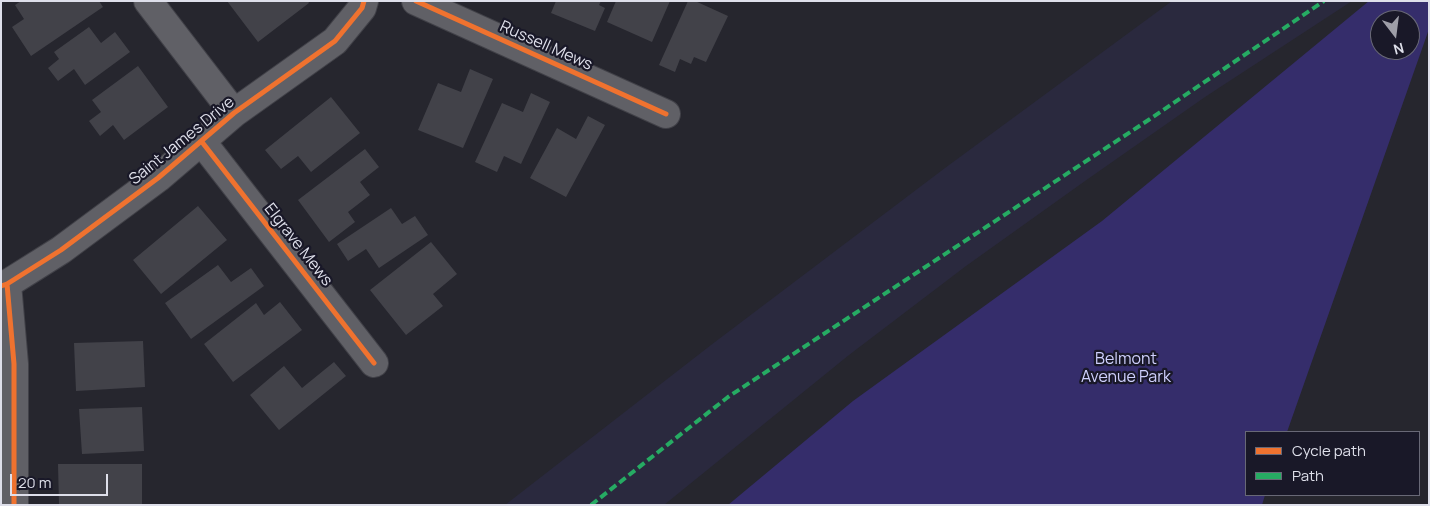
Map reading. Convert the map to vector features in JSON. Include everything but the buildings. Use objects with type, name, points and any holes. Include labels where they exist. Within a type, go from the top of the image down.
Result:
[{"type":"street","points":[[148,1],[234,113]]},
{"type":"street","name":"Saint James Drive","points":[[4,285],[62,250],[158,178],[234,113],[335,42],[362,8],[364,1]]},
{"type":"street","name":"Russell Mews","points":[[416,1],[666,114]]},
{"type":"street","name":"Elgrave Mews","points":[[202,142],[374,363]]},
{"type":"street","points":[[4,285],[14,364],[14,505]]},
{"type":"shaded area","points":[[1172,1],[1352,1],[1205,97],[966,266],[849,355],[664,505],[505,505],[711,345],[945,168]]},
{"type":"green space","name":"Belmont Avenue Park","points":[[1369,1],[1429,1],[1429,29],[1420,55],[1420,10],[1370,10],[1370,60],[1418,60],[1287,431],[1245,431],[1245,496],[1265,496],[1262,505],[728,505],[853,401],[1102,221]]},
{"type":"marked path","points":[[591,505],[728,397],[1150,119],[1324,1]]},
{"type":"cycle path","points":[[1,286],[61,250],[158,178],[234,113],[335,41],[362,8],[364,1]]},
{"type":"cycle path","points":[[416,1],[666,114]]},
{"type":"cycle path","points":[[202,142],[374,363]]},
{"type":"cycle path","points":[[7,284],[14,364],[14,505]]}]
